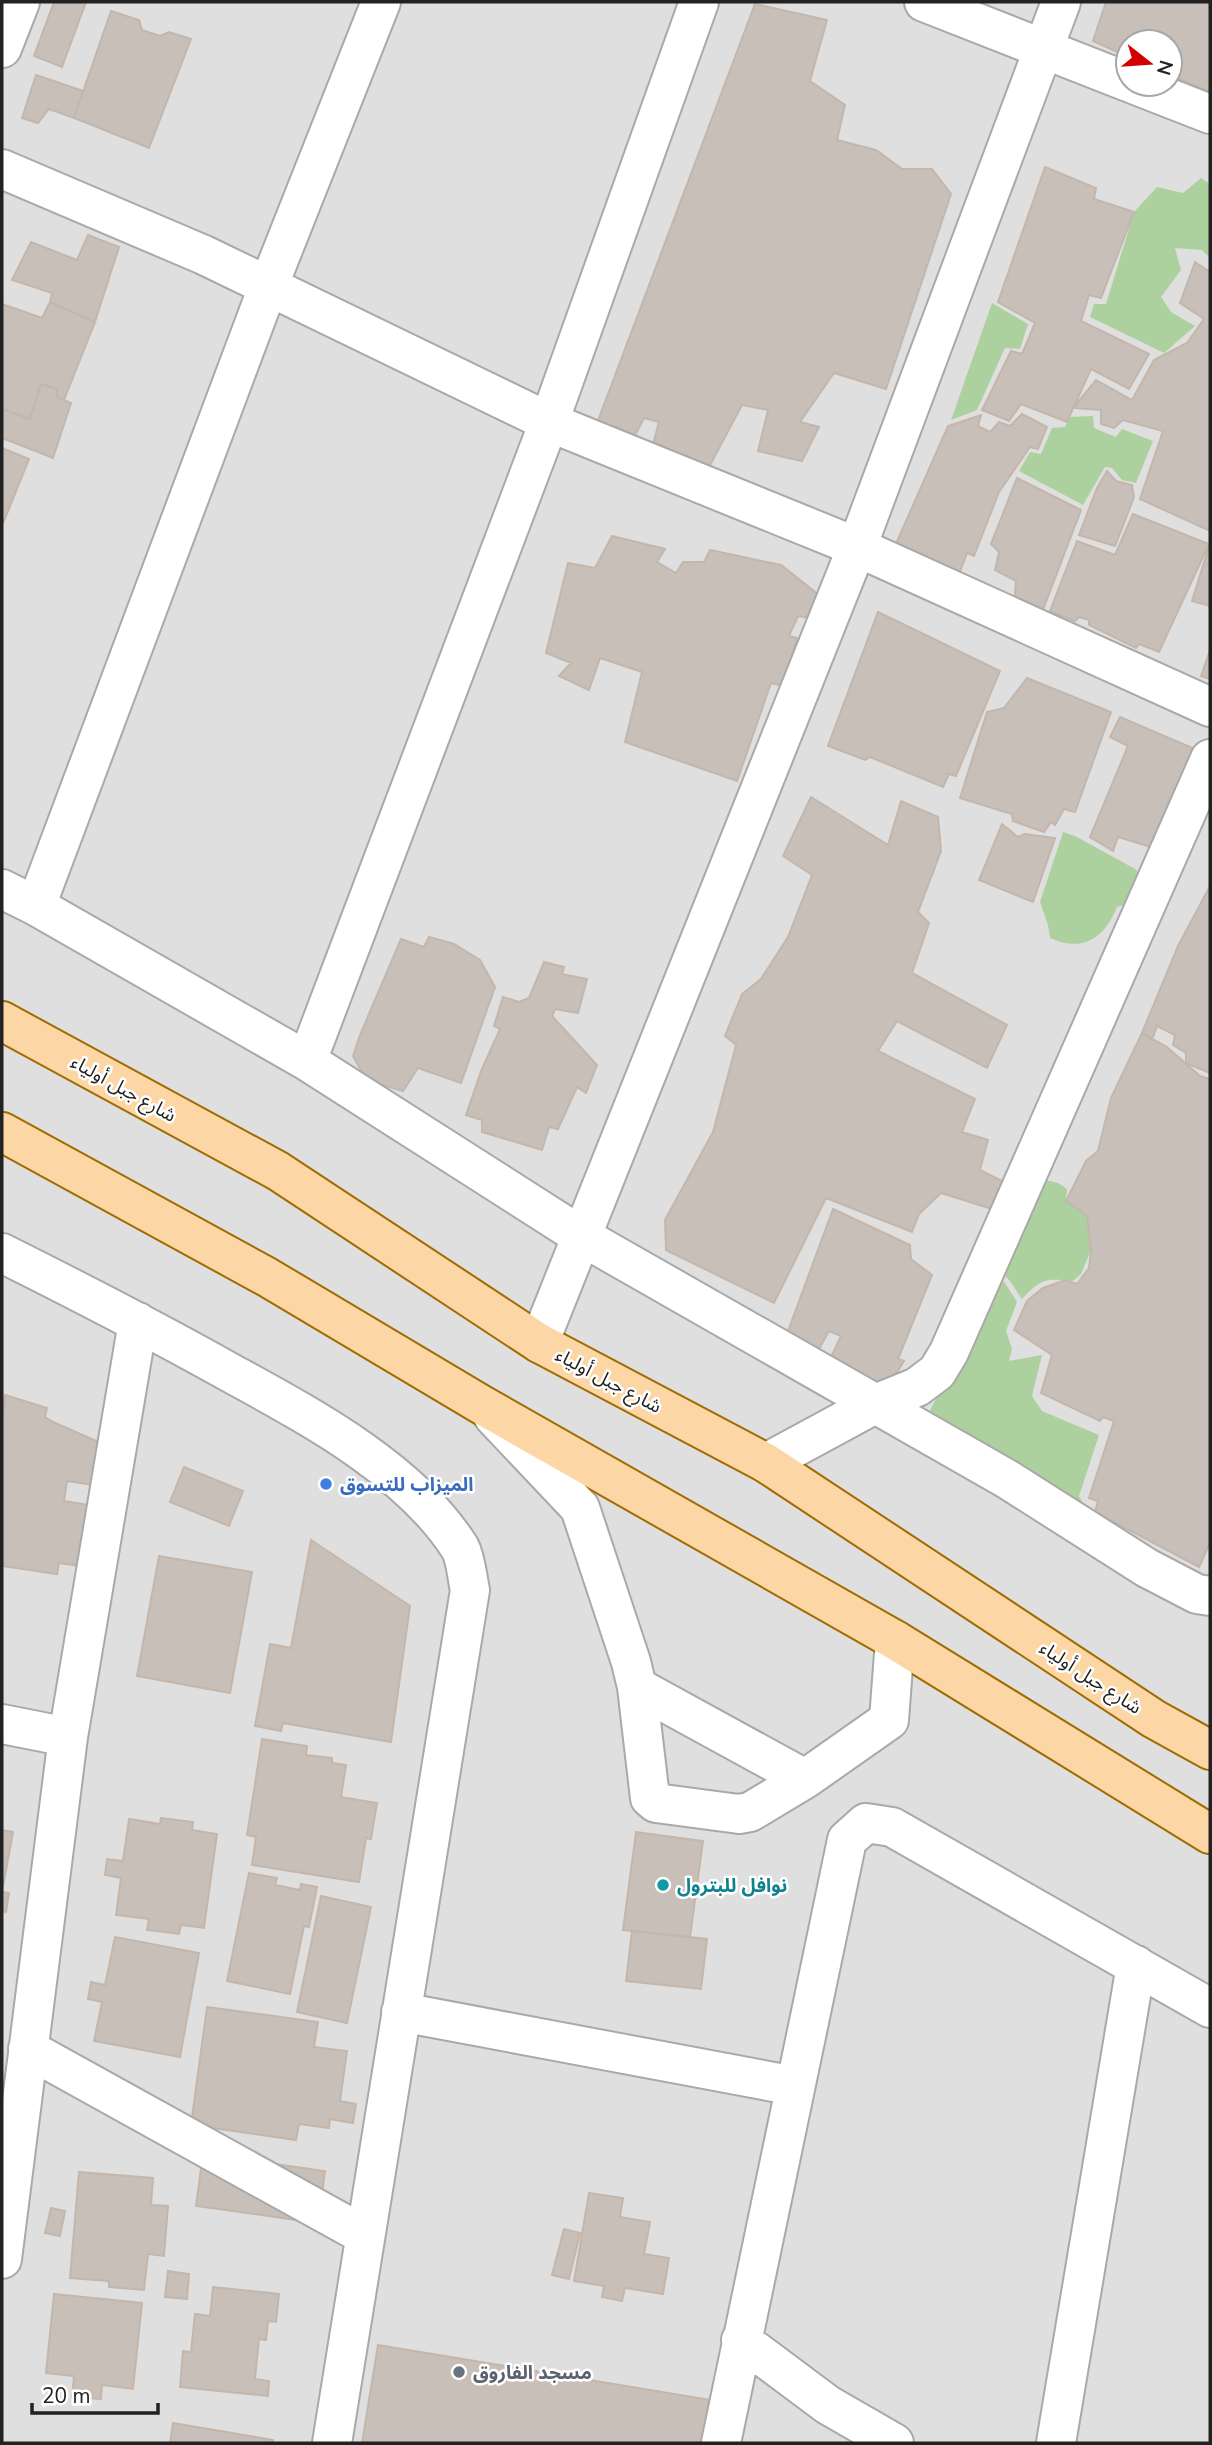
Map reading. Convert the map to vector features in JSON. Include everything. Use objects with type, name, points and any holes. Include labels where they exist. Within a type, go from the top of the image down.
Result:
[{"type":"main road","name":"شارع جبل أولياء","points":[[2,1021],[278,1171],[539,1343],[766,1462],[1154,1719],[1210,1749]]},
{"type":"main road","points":[[2,1132],[267,1278],[481,1405],[895,1640],[1210,1834]]},
{"type":"street","points":[[2,48],[20,2]]},
{"type":"street","points":[[36,906],[268,287],[381,2]]},
{"type":"street","points":[[307,1061],[549,422],[699,2]]},
{"type":"street","points":[[924,2],[1114,76]]},
{"type":"street","points":[[539,1343],[857,547],[1061,2]]},
{"type":"street","points":[[1169,98],[1210,114]]},
{"type":"street","points":[[2,169],[155,233],[549,422],[857,547],[1210,707]]},
{"type":"street","points":[[766,1462],[875,1404],[917,1387],[937,1372],[949,1352],[1210,759]]},
{"type":"street","points":[[2,889],[307,1061],[581,1236],[1007,1479],[1147,1567],[1206,1585]]},
{"type":"street","points":[[2,1253],[138,1322],[311,1418],[382,1466],[443,1526],[462,1551],[470,1590],[331,2443]]},
{"type":"street","points":[[2,2259],[68,1737],[138,1322]]},
{"type":"street","points":[[481,1405],[580,1508],[612,1598],[637,1687],[650,1798],[656,1803],[739,1814],[750,1812],[805,1779],[888,1720],[895,1640]]},
{"type":"street","points":[[637,1687],[805,1779]]},
{"type":"street","points":[[2,1724],[68,1737]]},
{"type":"street","points":[[721,2443],[847,1840],[866,1823],[891,1827],[1210,2008]]},
{"type":"street","points":[[1056,2443],[1136,1965]]},
{"type":"street","points":[[401,2012],[795,2086]]},
{"type":"street","points":[[28,2049],[364,2235]]},
{"type":"street","points":[[741,2340],[828,2405],[894,2443]]},
{"type":"shaded area","points":[[2,2],[1210,2],[1210,2443],[2,2443]]},
{"type":"green space","points":[[1201,178],[1210,184],[1210,258],[1202,250],[1175,248],[1181,270],[1161,297],[1171,312],[1195,326],[1164,353],[1090,317],[1094,304],[1106,304],[1134,212],[1157,187],[1183,193]]},
{"type":"green space","points":[[992,303],[1028,324],[1020,349],[1005,348],[977,410],[951,420]]},
{"type":"green space","points":[[1093,416],[1094,428],[1116,437],[1122,429],[1153,441],[1136,483],[1122,480],[1112,468],[1105,467],[1083,505],[1019,471],[1030,452],[1041,454],[1052,428],[1065,427],[1070,417]]},
{"type":"green space","points":[[1063,832],[1137,870],[1133,902],[1117,907],[1106,927],[1091,940],[1082,943],[1072,944],[1050,938],[1040,902]]},
{"type":"green space","points":[[1045,1180],[1058,1183],[1067,1189],[1066,1201],[1087,1216],[1091,1250],[1081,1274],[1073,1281],[1045,1281],[1022,1299],[1001,1273]]},
{"type":"green space","points":[[992,1273],[1005,1283],[1017,1302],[1006,1331],[1012,1349],[1009,1361],[1042,1355],[1032,1396],[1042,1411],[1099,1435],[1079,1496],[1087,1510],[925,1420],[948,1376]]},
{"type":"building","points":[[54,2],[86,2],[62,67],[34,56]]},
{"type":"building","points":[[1106,2],[1210,2],[1210,92],[1184,81],[1184,28],[1114,28],[1114,51],[1093,41]]},
{"type":"building","points":[[755,4],[827,20],[810,81],[845,105],[837,140],[876,150],[902,169],[932,169],[951,194],[886,389],[834,373],[800,422],[819,427],[802,461],[758,451],[768,410],[742,405],[708,469],[652,448],[659,422],[644,418],[631,443],[596,426]]},
{"type":"building","points":[[111,11],[139,20],[142,30],[160,36],[169,32],[191,39],[149,148],[74,118]]},
{"type":"building","points":[[36,75],[83,91],[74,118],[49,109],[38,123],[22,118]]},
{"type":"building","points":[[1045,167],[1096,188],[1094,199],[1134,212],[1101,298],[1089,295],[1081,321],[1149,354],[1129,389],[1091,369],[1067,422],[1021,404],[1009,421],[982,410],[1011,351],[1022,354],[1035,323],[998,302]]},
{"type":"building","points":[[88,235],[119,247],[95,322],[50,302],[52,293],[12,280],[31,242],[77,260]]},
{"type":"building","points":[[1195,262],[1210,272],[1210,531],[1140,499],[1163,431],[1123,420],[1114,428],[1101,424],[1101,410],[1073,408],[1096,380],[1132,400],[1154,360],[1187,343],[1204,319],[1180,303]]},
{"type":"building","points":[[50,302],[95,322],[64,400],[57,397],[57,389],[41,384],[30,419],[2,409],[2,304],[42,318]]},
{"type":"building","points":[[41,384],[57,389],[57,397],[71,403],[53,458],[2,438],[2,409],[30,419]]},
{"type":"building","points":[[1022,414],[1047,427],[1038,449],[1030,447],[999,492],[974,556],[967,553],[955,585],[891,555],[948,426],[981,415],[978,426],[990,432],[999,422],[1010,426]]},
{"type":"building","points":[[2,448],[29,459],[2,526]]},
{"type":"building","points":[[1107,471],[1116,481],[1132,485],[1134,497],[1115,546],[1079,535],[1097,488]]},
{"type":"building","points":[[1017,478],[1081,510],[1041,615],[1014,605],[1016,581],[995,570],[999,552],[991,544]]},
{"type":"building","points":[[1133,514],[1209,544],[1159,652],[1139,644],[1136,648],[1089,625],[1089,620],[1079,617],[1075,621],[1050,611],[1077,541],[1115,555]]},
{"type":"building","points":[[612,536],[665,549],[657,562],[676,573],[683,562],[704,562],[710,550],[781,565],[820,596],[815,619],[798,616],[789,636],[797,638],[783,686],[771,683],[737,781],[625,742],[642,672],[600,658],[589,690],[559,676],[571,663],[546,653],[568,563],[595,568]]},
{"type":"building","points":[[1210,543],[1210,606],[1192,601]]},
{"type":"building","points":[[878,612],[1000,671],[956,776],[949,774],[943,787],[870,757],[865,760],[828,746]]},
{"type":"building","points":[[1210,650],[1210,679],[1201,676]]},
{"type":"building","points":[[1027,678],[1111,712],[1075,812],[1064,809],[1055,825],[1051,822],[1044,832],[1013,821],[1012,814],[960,798],[987,712],[1004,708]]},
{"type":"building","points":[[1120,717],[1197,750],[1154,848],[1118,837],[1113,851],[1090,837],[1128,746],[1110,737]]},
{"type":"building","points":[[811,797],[888,845],[901,801],[938,817],[941,851],[918,912],[929,923],[912,973],[1007,1025],[987,1068],[897,1021],[878,1051],[975,1099],[962,1132],[988,1140],[980,1170],[1006,1183],[992,1209],[941,1193],[919,1214],[912,1232],[826,1198],[774,1303],[666,1250],[665,1220],[713,1132],[736,1045],[725,1036],[742,994],[761,979],[788,937],[812,875],[783,856]]},
{"type":"building","points":[[1002,824],[1018,837],[1025,834],[1055,838],[1033,902],[979,880]]},
{"type":"building","points":[[1210,886],[1210,1073],[1186,1063],[1186,1053],[1173,1045],[1175,1035],[1157,1026],[1152,1040],[1142,1033],[1178,946]]},
{"type":"building","points":[[429,937],[454,944],[480,960],[495,987],[461,1083],[418,1068],[403,1091],[366,1080],[353,1056],[401,939],[424,947]]},
{"type":"building","points":[[544,962],[564,967],[562,974],[587,979],[578,1013],[555,1009],[552,1016],[597,1065],[586,1093],[577,1087],[558,1129],[549,1127],[542,1150],[482,1132],[482,1120],[466,1115],[481,1071],[500,1029],[494,1026],[503,997],[519,1002],[529,998]]},
{"type":"building","points":[[1142,1033],[1167,1047],[1200,1076],[1210,1079],[1210,1543],[1199,1567],[1095,1512],[1098,1501],[1089,1498],[1114,1421],[1103,1417],[1100,1421],[1041,1393],[1052,1355],[1014,1330],[1027,1301],[1043,1288],[1065,1280],[1077,1284],[1089,1268],[1091,1250],[1087,1216],[1066,1201],[1086,1161],[1098,1151],[1111,1098]]},
{"type":"building","points":[[833,1209],[910,1245],[911,1259],[932,1275],[898,1359],[904,1361],[888,1387],[826,1368],[841,1336],[829,1331],[815,1356],[784,1342]]},
{"type":"building","points":[[5,1395],[47,1408],[45,1417],[53,1422],[108,1446],[101,1486],[67,1481],[64,1501],[89,1505],[80,1566],[59,1563],[57,1574],[2,1566],[2,1420]]},
{"type":"building","points":[[184,1467],[243,1491],[229,1526],[170,1502]]},
{"type":"building","points":[[311,1540],[410,1606],[391,1742],[283,1723],[281,1731],[255,1726],[270,1644],[291,1648]]},
{"type":"building","points":[[159,1556],[252,1572],[230,1693],[137,1676]]},
{"type":"building","points":[[262,1739],[307,1746],[306,1755],[332,1758],[332,1763],[346,1765],[341,1797],[377,1803],[371,1839],[366,1838],[359,1882],[252,1865],[256,1837],[247,1835]]},
{"type":"building","points":[[161,1818],[193,1822],[192,1830],[217,1834],[204,1928],[181,1925],[179,1934],[147,1930],[149,1919],[116,1915],[121,1878],[105,1875],[107,1859],[123,1861],[129,1819],[160,1824]]},
{"type":"building","points":[[2,1830],[13,1832],[2,1892]]},
{"type":"building","name":"نوافل للبترول","points":[[636,1832],[703,1841],[690,1937],[623,1930]]},
{"type":"building","points":[[249,1873],[277,1878],[275,1885],[300,1890],[301,1884],[317,1887],[309,1927],[304,1926],[290,1994],[227,1981]]},
{"type":"building","points":[[2,1892],[9,1893],[6,1912],[2,1911]]},
{"type":"building","points":[[321,1896],[371,1907],[347,2023],[297,2012]]},
{"type":"building","points":[[632,1931],[707,1939],[701,1989],[626,1981]]},
{"type":"building","points":[[115,1937],[199,1953],[180,2057],[94,2041],[102,2002],[88,1999],[91,1982],[105,1985]]},
{"type":"building","points":[[207,2007],[318,2022],[314,2047],[347,2051],[340,2101],[356,2104],[353,2123],[330,2119],[329,2128],[299,2124],[296,2140],[191,2125]]},
{"type":"building","points":[[203,2154],[325,2171],[318,2223],[196,2206]]},
{"type":"building","points":[[79,2172],[153,2178],[151,2205],[168,2206],[164,2256],[148,2254],[144,2290],[109,2287],[109,2281],[70,2278]]},
{"type":"building","points":[[589,2193],[623,2198],[620,2217],[650,2222],[644,2254],[669,2258],[663,2294],[625,2288],[622,2301],[602,2297],[604,2286],[574,2281]]},
{"type":"building","points":[[51,2208],[65,2211],[60,2236],[45,2233]]},
{"type":"building","points":[[564,2229],[580,2233],[569,2279],[552,2275]]},
{"type":"building","points":[[168,2271],[189,2274],[187,2299],[165,2297]]},
{"type":"building","points":[[213,2287],[279,2294],[276,2322],[268,2321],[266,2340],[259,2339],[255,2379],[269,2381],[268,2396],[180,2387],[183,2351],[191,2352],[195,2314],[210,2316]]},
{"type":"building","points":[[54,2294],[142,2303],[133,2389],[102,2385],[101,2399],[72,2397],[74,2376],[46,2373]]},
{"type":"building","name":"مسجد الفاروق","points":[[378,2345],[711,2400],[704,2443],[362,2443]]},
{"type":"building","points":[[173,2423],[273,2440],[273,2443],[170,2443]]},
{"type":"place","name":"الميزاب للتسوق","points":[[326,1484]]},
{"type":"place","name":"نوافل للبترول","points":[[663,1885]]},
{"type":"place","name":"مسجد الفاروق","points":[[459,2372]]}]
